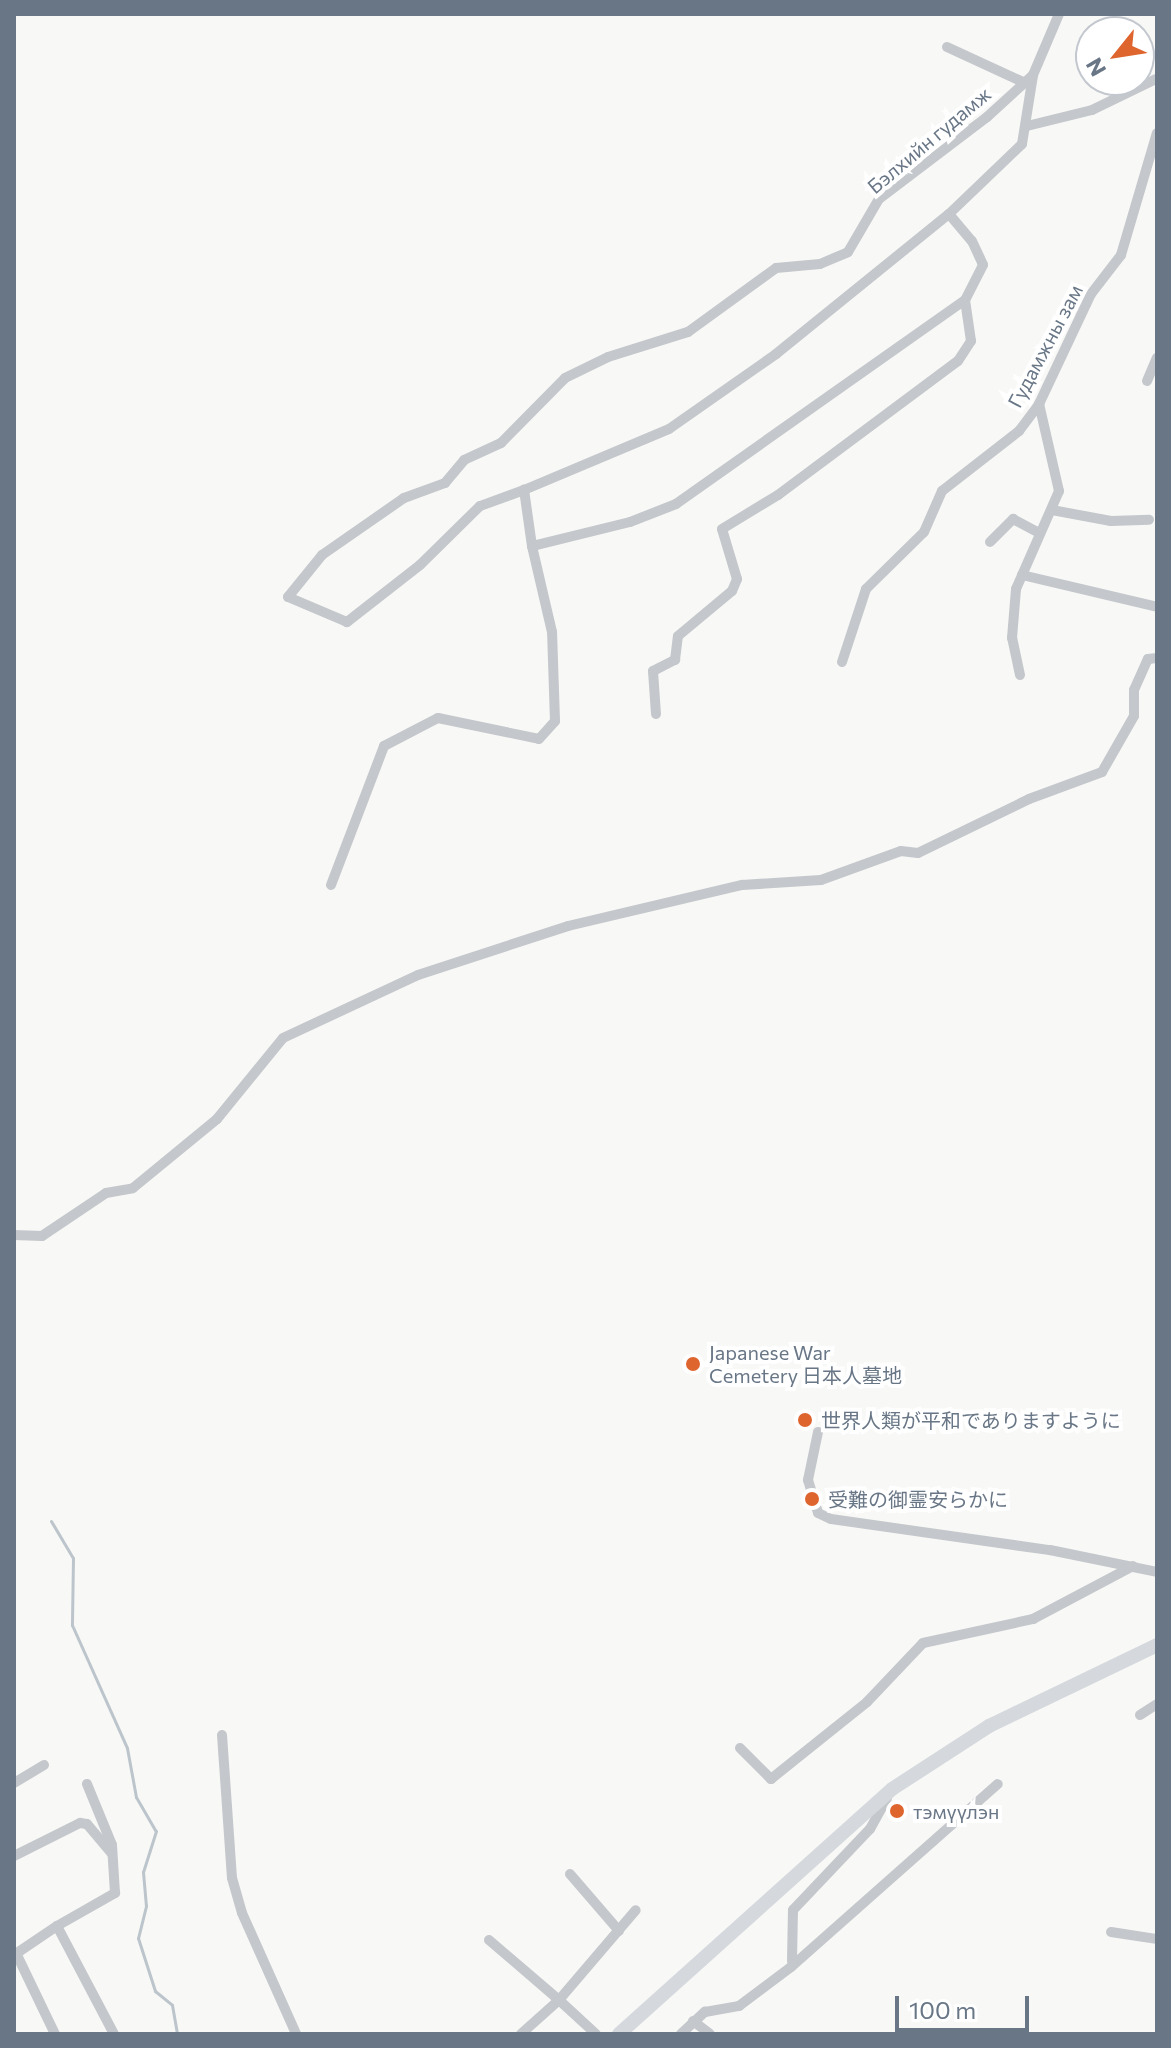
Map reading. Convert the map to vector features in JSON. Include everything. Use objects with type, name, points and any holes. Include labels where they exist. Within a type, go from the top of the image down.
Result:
[{"type":"main road","points":[[619,2034],[892,1789],[989,1726],[1157,1645]]},
{"type":"street","name":"Бэлхийн гудамж","points":[[1027,126],[1009,160],[949,214],[776,354],[669,429],[480,506],[420,565],[347,622],[288,597],[322,555],[404,498],[445,483],[464,460],[501,443],[565,378],[608,357],[688,332],[776,268],[820,264],[848,252],[879,199],[987,117],[1028,78],[1059,14]]},
{"type":"street","points":[[947,47],[1028,78],[1027,126],[1092,110],[1157,79]]},
{"type":"street","name":"Гудамжны зам","points":[[842,662],[866,589],[924,532],[942,491],[1019,431],[1039,404],[1091,294],[1121,255],[1156,137]]},
{"type":"street","points":[[532,546],[630,522],[676,504],[965,300],[983,265],[972,241],[949,214]]},
{"type":"street","points":[[656,714],[653,671],[675,660],[678,636],[732,591],[737,579],[722,529],[778,495],[958,361],[971,341],[965,300]]},
{"type":"street","points":[[1147,381],[1157,358]]},
{"type":"street","points":[[1020,675],[1012,638],[1022,575],[1059,491],[1039,404]]},
{"type":"street","points":[[331,885],[384,746],[438,718],[539,739],[555,721],[552,632],[532,546],[524,490]]},
{"type":"street","points":[[1052,510],[1111,521],[1149,520]]},
{"type":"street","points":[[990,542],[1013,519],[1039,533]]},
{"type":"street","points":[[1022,575],[1157,607]]},
{"type":"street","points":[[14,1235],[42,1236],[106,1193],[133,1188],[217,1119],[283,1038],[418,975],[568,926],[742,885],[821,880],[901,851],[918,853],[1029,799],[1102,772],[1134,716],[1134,690],[1148,659],[1157,658]]},
{"type":"street","points":[[818,1432],[808,1480],[818,1513],[831,1519],[1157,1572]]},
{"type":"street","points":[[740,1748],[771,1779],[867,1702],[923,1643],[1033,1619],[1133,1566]]},
{"type":"street","points":[[1140,1715],[1157,1704]]},
{"type":"street","points":[[222,1735],[232,1878],[247,1926],[296,2034]]},
{"type":"street","points":[[14,1783],[44,1765]]},
{"type":"street","points":[[55,2034],[15,1954],[115,1893],[113,1856],[87,1784]]},
{"type":"street","points":[[681,2034],[705,2012],[745,2002],[791,1967],[998,1784]]},
{"type":"street","points":[[791,1967],[796,1951],[793,1910],[870,1829],[892,1789]]},
{"type":"street","points":[[14,1856],[80,1823],[87,1824],[113,1856]]},
{"type":"street","points":[[570,1874],[619,1931]]},
{"type":"street","points":[[521,2034],[559,2000],[636,1910]]},
{"type":"street","points":[[57,1926],[114,2034]]},
{"type":"street","points":[[1111,1932],[1157,1939]]},
{"type":"street","points":[[489,1940],[596,2034]]},
{"type":"street","points":[[693,2021],[710,2034]]},
{"type":"waterway","points":[[51,1521],[73,1558],[72,1625],[127,1748],[136,1797],[156,1831],[143,1872],[146,1906],[138,1938],[155,1991],[172,2005],[177,2034]]},
{"type":"place","name":"Japanese War Cemetery 日本人墓地","points":[[693,1364]]},
{"type":"place","name":"世界人類が平和でありますように","points":[[805,1420]]},
{"type":"place","name":"受難の御霊安らかに","points":[[812,1499]]},
{"type":"place","name":"тэмүүлэн","points":[[897,1811]]}]
